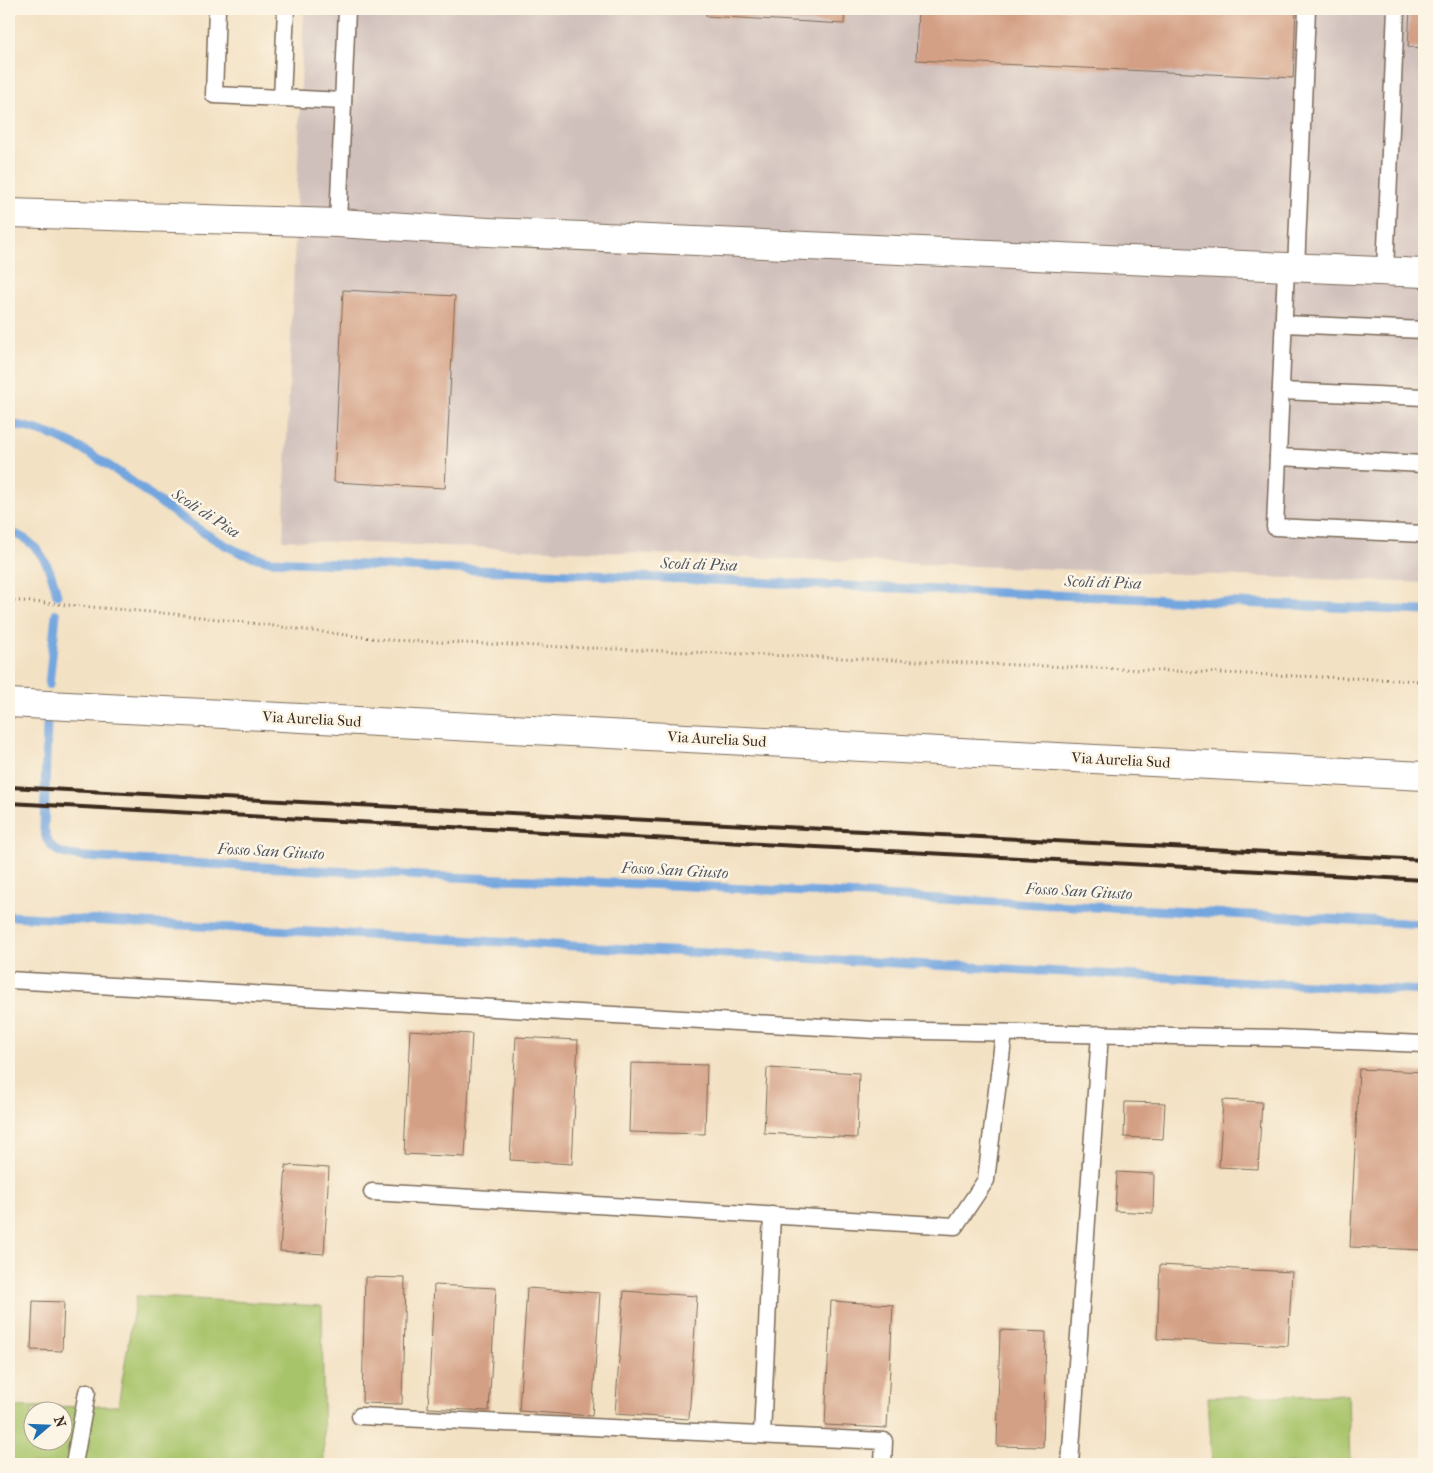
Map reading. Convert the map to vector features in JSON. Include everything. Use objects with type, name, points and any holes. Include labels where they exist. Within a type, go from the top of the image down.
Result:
[{"type":"street","points":[[9,213],[338,223],[498,233],[1291,269],[1424,273]]},
{"type":"street","name":"Via Aurelia Sud","points":[[12,704],[1424,776]]},
{"type":"lane","points":[[217,9],[214,95],[343,101]]},
{"type":"lane","points":[[282,98],[286,9]]},
{"type":"lane","points":[[338,223],[347,9]]},
{"type":"lane","points":[[1307,9],[1291,269],[1284,324],[1275,527],[1424,534]]},
{"type":"lane","points":[[1385,271],[1396,9]]},
{"type":"lane","points":[[1284,324],[1424,330]]},
{"type":"lane","points":[[1281,391],[1424,397]]},
{"type":"lane","points":[[1278,457],[1424,464]]},
{"type":"lane","points":[[9,980],[875,1030],[1100,1034],[1424,1044]]},
{"type":"lane","points":[[372,1192],[954,1226],[986,1180],[1004,1033]]},
{"type":"lane","points":[[1070,1464],[1100,1034]]},
{"type":"lane","points":[[762,1436],[772,1216]]},
{"type":"lane","points":[[74,1464],[87,1392]]},
{"type":"lane","points":[[360,1416],[884,1441],[883,1464]]},
{"type":"path","points":[[9,600],[98,607],[387,640],[1424,681]]},
{"type":"shaded area","points":[[304,9],[1424,9],[1424,583],[283,540]]},
{"type":"green space","points":[[136,1296],[322,1306],[324,1464],[9,1464],[9,1407],[22,1407],[22,1450],[72,1450],[72,1406],[118,1406]]},
{"type":"green space","points":[[1348,1395],[1350,1464],[1212,1464],[1208,1397]]},
{"type":"building","points":[[707,9],[845,9],[844,24],[706,16]]},
{"type":"building","points":[[918,9],[1296,9],[1293,78],[916,60]]},
{"type":"building","points":[[1410,9],[1424,9],[1424,48],[1408,47]]},
{"type":"building","points":[[343,290],[455,296],[445,488],[334,482]]},
{"type":"building","points":[[410,1030],[472,1034],[465,1157],[404,1154]]},
{"type":"building","points":[[516,1037],[578,1040],[572,1164],[510,1160]]},
{"type":"building","points":[[631,1063],[707,1065],[705,1134],[629,1132]]},
{"type":"building","points":[[767,1068],[859,1073],[857,1138],[764,1133]]},
{"type":"building","points":[[1359,1069],[1424,1072],[1424,1250],[1350,1247]]},
{"type":"building","points":[[1223,1100],[1262,1102],[1258,1169],[1219,1167]]},
{"type":"building","points":[[1125,1102],[1165,1103],[1163,1139],[1124,1137]]},
{"type":"building","points":[[286,1165],[329,1168],[324,1254],[280,1251]]},
{"type":"building","points":[[1117,1172],[1154,1174],[1153,1213],[1115,1211]]},
{"type":"building","points":[[1160,1265],[1292,1272],[1288,1346],[1157,1339]]},
{"type":"building","points":[[365,1277],[405,1278],[402,1404],[362,1403]]},
{"type":"building","points":[[434,1285],[496,1288],[489,1411],[428,1408]]},
{"type":"building","points":[[527,1288],[600,1293],[592,1416],[519,1411]]},
{"type":"building","points":[[624,1291],[697,1296],[689,1419],[615,1414]]},
{"type":"building","points":[[33,1301],[64,1302],[62,1351],[31,1350]]},
{"type":"building","points":[[831,1301],[893,1305],[887,1428],[825,1425]]},
{"type":"building","points":[[1000,1330],[1046,1332],[1043,1447],[997,1446]]},
{"type":"waterway","name":"Scoli di Pisa","points":[[9,424],[41,431],[71,444],[100,460],[208,535],[241,553],[270,561],[1424,611]]},
{"type":"waterway","name":"Fosso San Giusto","points":[[9,532],[28,541],[36,548],[47,565],[57,595]]},
{"type":"waterway","name":"Fosso San Giusto","points":[[49,685],[56,614]]},
{"type":"waterway","name":"Fosso San Giusto","points":[[47,723],[44,829],[47,839],[52,846],[58,851],[72,856],[424,876],[669,885],[1424,924]]},
{"type":"waterway","points":[[9,916],[1424,991]]},
{"type":"railway","points":[[9,787],[1424,860]]},
{"type":"railway","points":[[9,803],[1424,880]]}]
